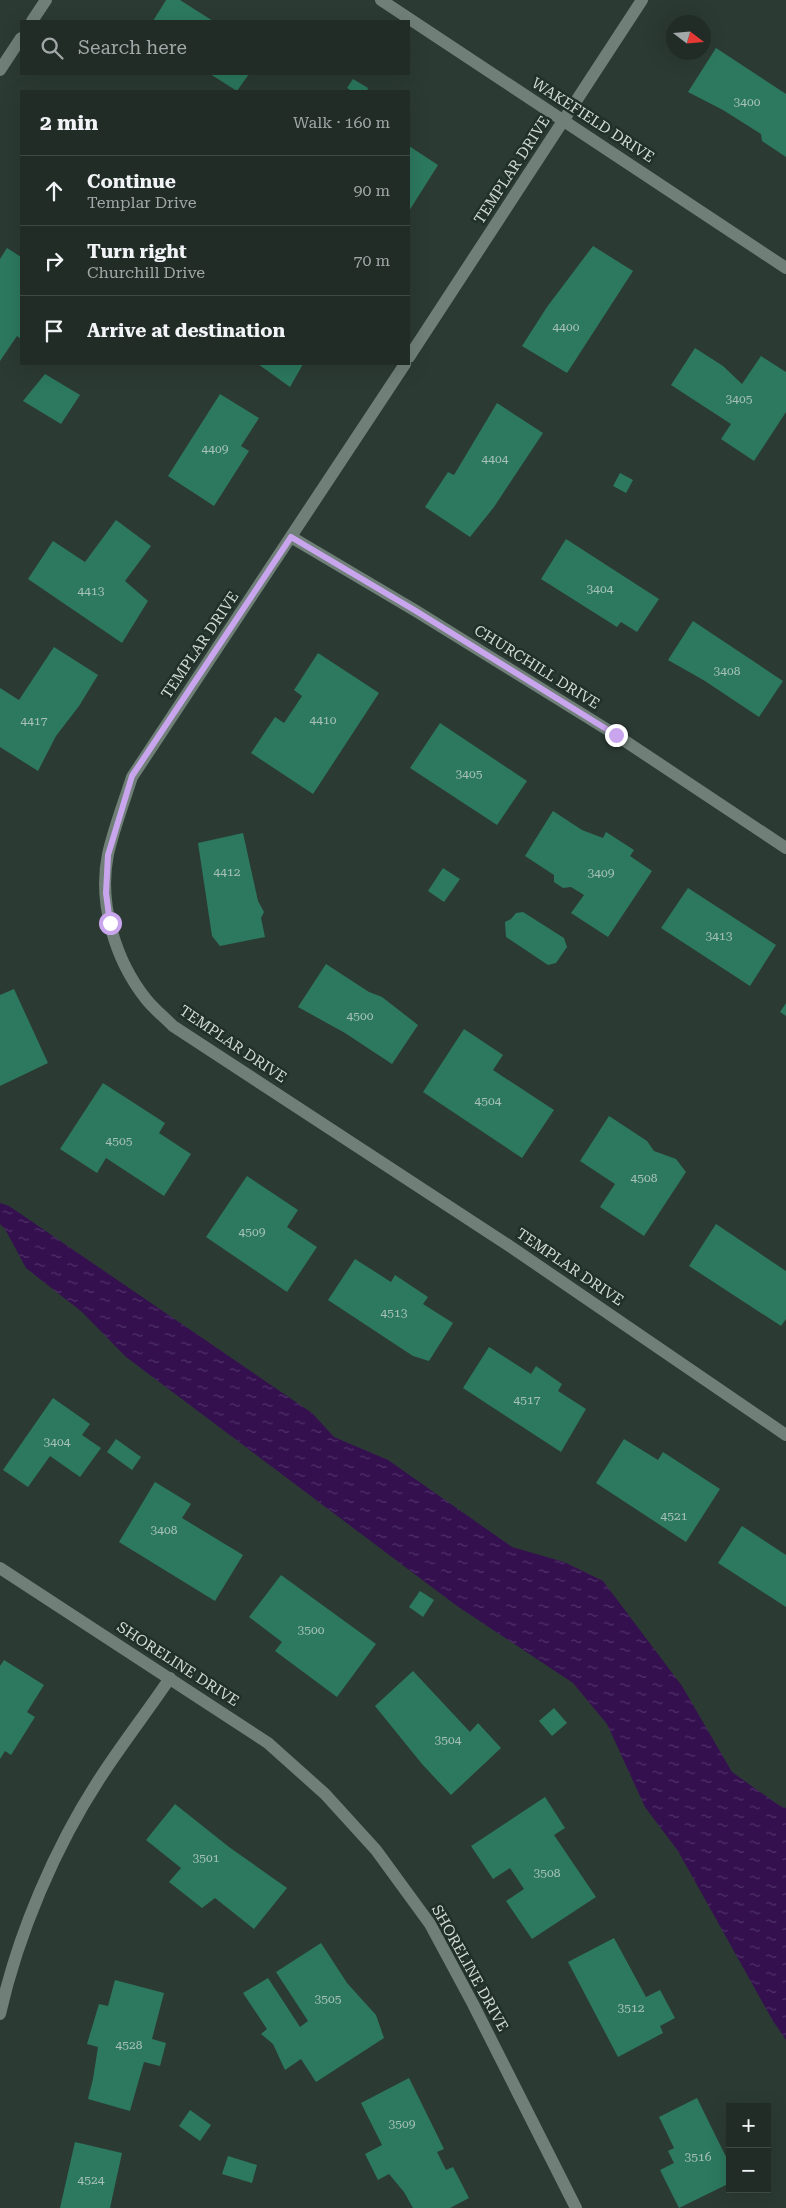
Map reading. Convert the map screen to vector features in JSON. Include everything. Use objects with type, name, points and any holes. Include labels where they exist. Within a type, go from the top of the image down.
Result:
[{"type":"street","points":[[33,20],[46,0]]},
{"type":"street","name":"WAKEFIELD DRIVE","points":[[381,0],[786,268]]},
{"type":"street","name":"TEMPLAR DRIVE","points":[[410,355],[642,0]]},
{"type":"street","points":[[0,70],[20,40]]},
{"type":"street","name":"TEMPLAR DRIVE","points":[[403,365],[132,776],[108,855],[106,893],[110,923],[125,967],[146,999],[173,1026],[511,1247],[786,1435]]},
{"type":"street","name":"CHURCHILL DRIVE","points":[[291,537],[416,611],[608,730],[786,848]]},
{"type":"street","name":"SHORELINE DRIVE","points":[[0,1568],[268,1743],[325,1794],[376,1850],[430,1924],[473,2004],[574,2207]]},
{"type":"street","points":[[0,2014],[4,1995],[29,1920],[61,1848],[99,1779],[170,1678]]},
{"type":"water","points":[[0,1203],[9,1206],[312,1413],[334,1437],[388,1460],[512,1547],[564,1562],[603,1581],[682,1686],[732,1772],[780,1806],[786,1808],[786,2040],[773,2021],[678,1851],[645,1807],[607,1724],[573,1683],[457,1606],[126,1357],[82,1312],[26,1268],[5,1229],[0,1224]]},
{"type":"building","points":[[166,0],[180,0],[211,20],[154,20]]},
{"type":"building","points":[[716,48],[786,94],[786,157],[762,141],[761,134],[723,110],[688,92],[708,60],[711,60],[711,56]]},
{"type":"building","points":[[212,75],[248,75],[238,90]]},
{"type":"building","points":[[353,79],[368,88],[367,90],[350,90],[347,88]]},
{"type":"building","points":[[410,147],[438,165],[410,209]]},
{"type":"building","points":[[593,246],[633,271],[567,373],[522,346],[547,307]]},
{"type":"building","points":[[7,248],[20,256],[20,338],[17,336],[0,361],[0,259]]},
{"type":"building","points":[[695,348],[723,366],[742,384],[761,356],[786,372],[786,412],[754,461],[721,439],[731,424],[671,385]]},
{"type":"building","points":[[259,365],[302,365],[290,387]]},
{"type":"building","points":[[45,374],[80,395],[61,424],[23,401]]},
{"type":"building","points":[[220,394],[259,418],[241,446],[249,451],[214,506],[168,476]]},
{"type":"building","points":[[497,403],[543,433],[494,507],[470,537],[425,507],[448,472],[454,475]]},
{"type":"building","points":[[620,473],[633,480],[626,493],[613,486]]},
{"type":"building","points":[[116,520],[151,546],[125,581],[148,601],[122,643],[28,579],[53,541],[85,562]]},
{"type":"building","points":[[566,539],[659,599],[637,632],[621,622],[617,627],[541,579]]},
{"type":"building","points":[[693,621],[783,681],[759,717],[705,681],[668,660]]},
{"type":"building","points":[[54,647],[98,675],[79,706],[56,736],[38,771],[0,747],[0,688],[19,700]]},
{"type":"building","points":[[318,653],[379,693],[313,794],[251,753],[275,717],[284,723],[302,696],[294,690]]},
{"type":"building","points":[[440,723],[527,781],[497,825],[410,768]]},
{"type":"building","points":[[553,811],[582,830],[603,838],[606,832],[634,850],[630,856],[652,871],[608,937],[571,913],[584,895],[571,887],[563,888],[554,882],[554,875],[525,856]]},
{"type":"building","points":[[243,833],[258,901],[264,912],[261,918],[265,937],[220,946],[212,936],[198,843]]},
{"type":"building","points":[[443,868],[460,879],[444,902],[428,891]]},
{"type":"building","points":[[688,888],[776,945],[750,986],[661,928]]},
{"type":"building","points":[[523,912],[564,938],[567,947],[556,963],[548,965],[506,937],[505,922],[516,913]]},
{"type":"building","points":[[326,964],[369,992],[382,997],[418,1025],[392,1064],[345,1033],[298,1007]]},
{"type":"building","points":[[14,989],[48,1063],[0,1086],[0,995]]},
{"type":"building","points":[[786,1003],[786,1016],[780,1012]]},
{"type":"building","points":[[464,1029],[503,1055],[493,1070],[554,1110],[522,1158],[423,1092]]},
{"type":"building","points":[[103,1083],[165,1123],[159,1133],[191,1154],[164,1196],[106,1158],[97,1173],[60,1149]]},
{"type":"building","points":[[609,1116],[647,1141],[654,1151],[676,1159],[686,1172],[644,1236],[600,1207],[615,1184],[580,1161]]},
{"type":"building","points":[[247,1176],[298,1210],[287,1227],[317,1247],[287,1292],[206,1237]]},
{"type":"building","points":[[716,1224],[786,1271],[786,1319],[781,1326],[689,1266]]},
{"type":"building","points":[[355,1259],[391,1282],[395,1275],[428,1297],[423,1304],[453,1323],[429,1361],[413,1356],[328,1300]]},
{"type":"building","points":[[489,1347],[531,1374],[536,1366],[562,1384],[558,1391],[586,1409],[561,1452],[463,1388]]},
{"type":"building","points":[[53,1398],[90,1424],[82,1435],[101,1448],[80,1477],[50,1456],[28,1487],[3,1470]]},
{"type":"building","points":[[116,1439],[141,1457],[132,1470],[107,1452]]},
{"type":"building","points":[[624,1439],[658,1460],[663,1452],[720,1489],[686,1542],[596,1483]]},
{"type":"building","points":[[155,1482],[191,1504],[182,1518],[243,1555],[215,1601],[119,1542]]},
{"type":"building","points":[[742,1526],[786,1555],[786,1607],[718,1563]]},
{"type":"building","points":[[281,1575],[376,1644],[337,1697],[275,1651],[282,1642],[249,1617]]},
{"type":"building","points":[[420,1591],[434,1600],[423,1617],[409,1607]]},
{"type":"building","points":[[4,1660],[44,1685],[27,1712],[35,1717],[11,1755],[5,1751],[0,1759],[0,1666]]},
{"type":"building","points":[[413,1671],[470,1732],[478,1723],[501,1748],[451,1795],[422,1764],[375,1706]]},
{"type":"building","points":[[554,1708],[567,1723],[552,1736],[539,1721]]},
{"type":"building","points":[[545,1797],[565,1828],[554,1835],[596,1897],[532,1939],[506,1901],[524,1889],[510,1868],[493,1879],[471,1846]]},
{"type":"building","points":[[175,1804],[229,1847],[287,1888],[254,1929],[215,1898],[202,1908],[169,1882],[181,1868],[146,1840]]},
{"type":"building","points":[[614,1938],[646,1997],[660,1990],[675,2018],[660,2026],[663,2033],[618,2057],[568,1962]]},
{"type":"building","points":[[321,1943],[347,1983],[376,2015],[384,2038],[316,2082],[301,2059],[285,2070],[273,2044],[261,2034],[267,2029],[243,1993],[268,1978],[300,2027],[308,2021],[276,1972]]},
{"type":"building","points":[[115,1980],[164,1993],[152,2039],[166,2043],[160,2066],[144,2062],[130,2111],[88,2099],[98,2047],[87,2044],[99,2004],[108,2006]]},
{"type":"building","points":[[409,2078],[444,2149],[437,2152],[446,2170],[453,2167],[469,2198],[450,2208],[413,2208],[404,2192],[389,2174],[378,2180],[365,2154],[382,2145],[361,2103]]},
{"type":"building","points":[[697,2098],[726,2157],[726,2185],[679,2208],[660,2170],[674,2163],[668,2151],[674,2148],[659,2117]]},
{"type":"building","points":[[190,2110],[211,2125],[200,2141],[179,2126]]},
{"type":"building","points":[[75,2142],[122,2153],[110,2208],[60,2208]]},
{"type":"building","points":[[228,2156],[257,2165],[252,2183],[222,2174]]},
{"type":"route","points":[[110,923],[106,893],[108,855],[132,776],[291,537],[416,611],[616,735]]}]
